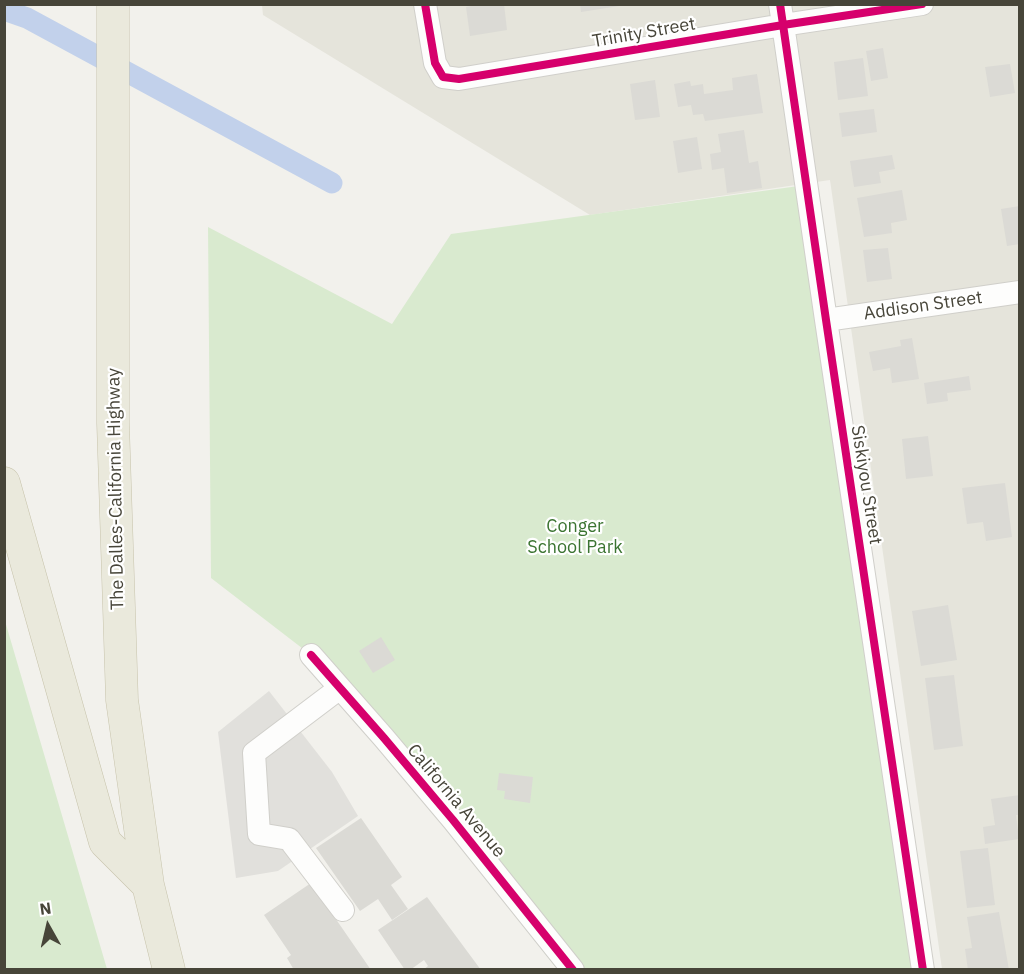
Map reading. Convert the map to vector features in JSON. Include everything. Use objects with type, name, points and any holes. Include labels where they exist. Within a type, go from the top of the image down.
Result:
[{"type":"highway","name":"The Dalles-California Highway","points":[[113,4],[113,423],[122,700],[148,885],[169,969]]},
{"type":"highway","points":[[4,483],[105,842],[148,885]]},
{"type":"street","name":"Trinity Street","points":[[425,4],[435,63],[443,77],[459,80],[782,15],[922,4]]},
{"type":"street","name":"Siskiyou Street","points":[[782,15],[923,969]]},
{"type":"street","name":"Addison Street","points":[[826,320],[1020,292]]},
{"type":"street","name":"California Avenue","points":[[311,655],[453,820],[573,969]]},
{"type":"street","points":[[340,688],[254,753],[259,834],[289,839],[343,910]]},
{"type":"shaded area","points":[[262,5],[1019,5],[1019,969],[942,969],[830,180],[590,215],[263,15]]},
{"type":"shaded area","points":[[269,691],[332,772],[358,816],[278,871],[236,878],[218,732]]},
{"type":"green space","name":"Conger School Park","points":[[806,185],[923,969],[557,969],[311,655],[211,578],[208,227],[392,324],[451,234]]},
{"type":"green space","points":[[5,621],[107,969],[5,969]]},
{"type":"building","points":[[504,4],[507,30],[470,36],[466,7]]},
{"type":"building","points":[[580,4],[619,4],[619,6],[581,12]]},
{"type":"building","points":[[883,48],[888,78],[871,81],[866,51]]},
{"type":"building","points":[[863,58],[868,96],[838,100],[834,62]]},
{"type":"building","points":[[1010,64],[1015,93],[990,97],[985,67]]},
{"type":"building","points":[[757,74],[763,113],[705,121],[703,114],[693,115],[691,105],[678,107],[674,84],[690,81],[691,86],[703,84],[704,94],[733,90],[732,78]]},
{"type":"building","points":[[655,80],[660,117],[635,120],[630,84]]},
{"type":"building","points":[[874,109],[877,132],[842,137],[839,113]]},
{"type":"building","points":[[744,130],[749,163],[758,161],[762,188],[727,193],[724,168],[712,170],[710,154],[721,152],[718,134]]},
{"type":"building","points":[[697,137],[702,169],[678,173],[673,141]]},
{"type":"building","points":[[892,155],[895,169],[879,172],[881,183],[854,187],[850,161]]},
{"type":"building","points":[[902,190],[907,220],[891,223],[892,233],[864,237],[857,198]]},
{"type":"building","points":[[1020,206],[1020,244],[1007,246],[1001,209]]},
{"type":"building","points":[[888,248],[892,279],[867,282],[863,250]]},
{"type":"building","points":[[912,338],[919,379],[892,383],[890,368],[873,371],[869,352],[901,346],[900,340]]},
{"type":"building","points":[[969,376],[971,390],[947,393],[948,401],[927,404],[924,383]]},
{"type":"building","points":[[928,436],[933,476],[906,479],[902,439]]},
{"type":"building","points":[[1005,483],[1012,537],[986,541],[983,522],[967,524],[962,488]]},
{"type":"building","points":[[948,605],[957,660],[921,666],[912,611]]},
{"type":"building","points":[[381,637],[395,660],[373,673],[359,651]]},
{"type":"building","points":[[954,675],[963,746],[934,750],[925,678]]},
{"type":"building","points":[[499,773],[533,777],[530,803],[504,799],[505,791],[497,790]]},
{"type":"building","points":[[1020,795],[1020,815],[1016,815],[1019,839],[985,844],[983,827],[995,825],[991,799]]},
{"type":"building","points":[[361,818],[402,877],[391,885],[408,909],[392,920],[378,899],[360,911],[316,848]]},
{"type":"building","points":[[988,848],[995,905],[967,908],[960,851]]},
{"type":"building","points":[[311,883],[371,970],[294,970],[287,958],[291,955],[264,915]]},
{"type":"building","points":[[427,897],[481,970],[423,970],[428,966],[424,960],[410,970],[405,970],[378,930]]},
{"type":"building","points":[[999,912],[1009,970],[968,970],[965,949],[972,948],[967,917]]},
{"type":"waterway","points":[[4,10],[27,18],[332,183]]},
{"type":"cycle path","points":[[425,4],[435,63],[443,77],[459,79],[922,4]]},
{"type":"cycle path","points":[[780,4],[923,970]]},
{"type":"cycle path","points":[[311,655],[453,820],[573,970]]}]
